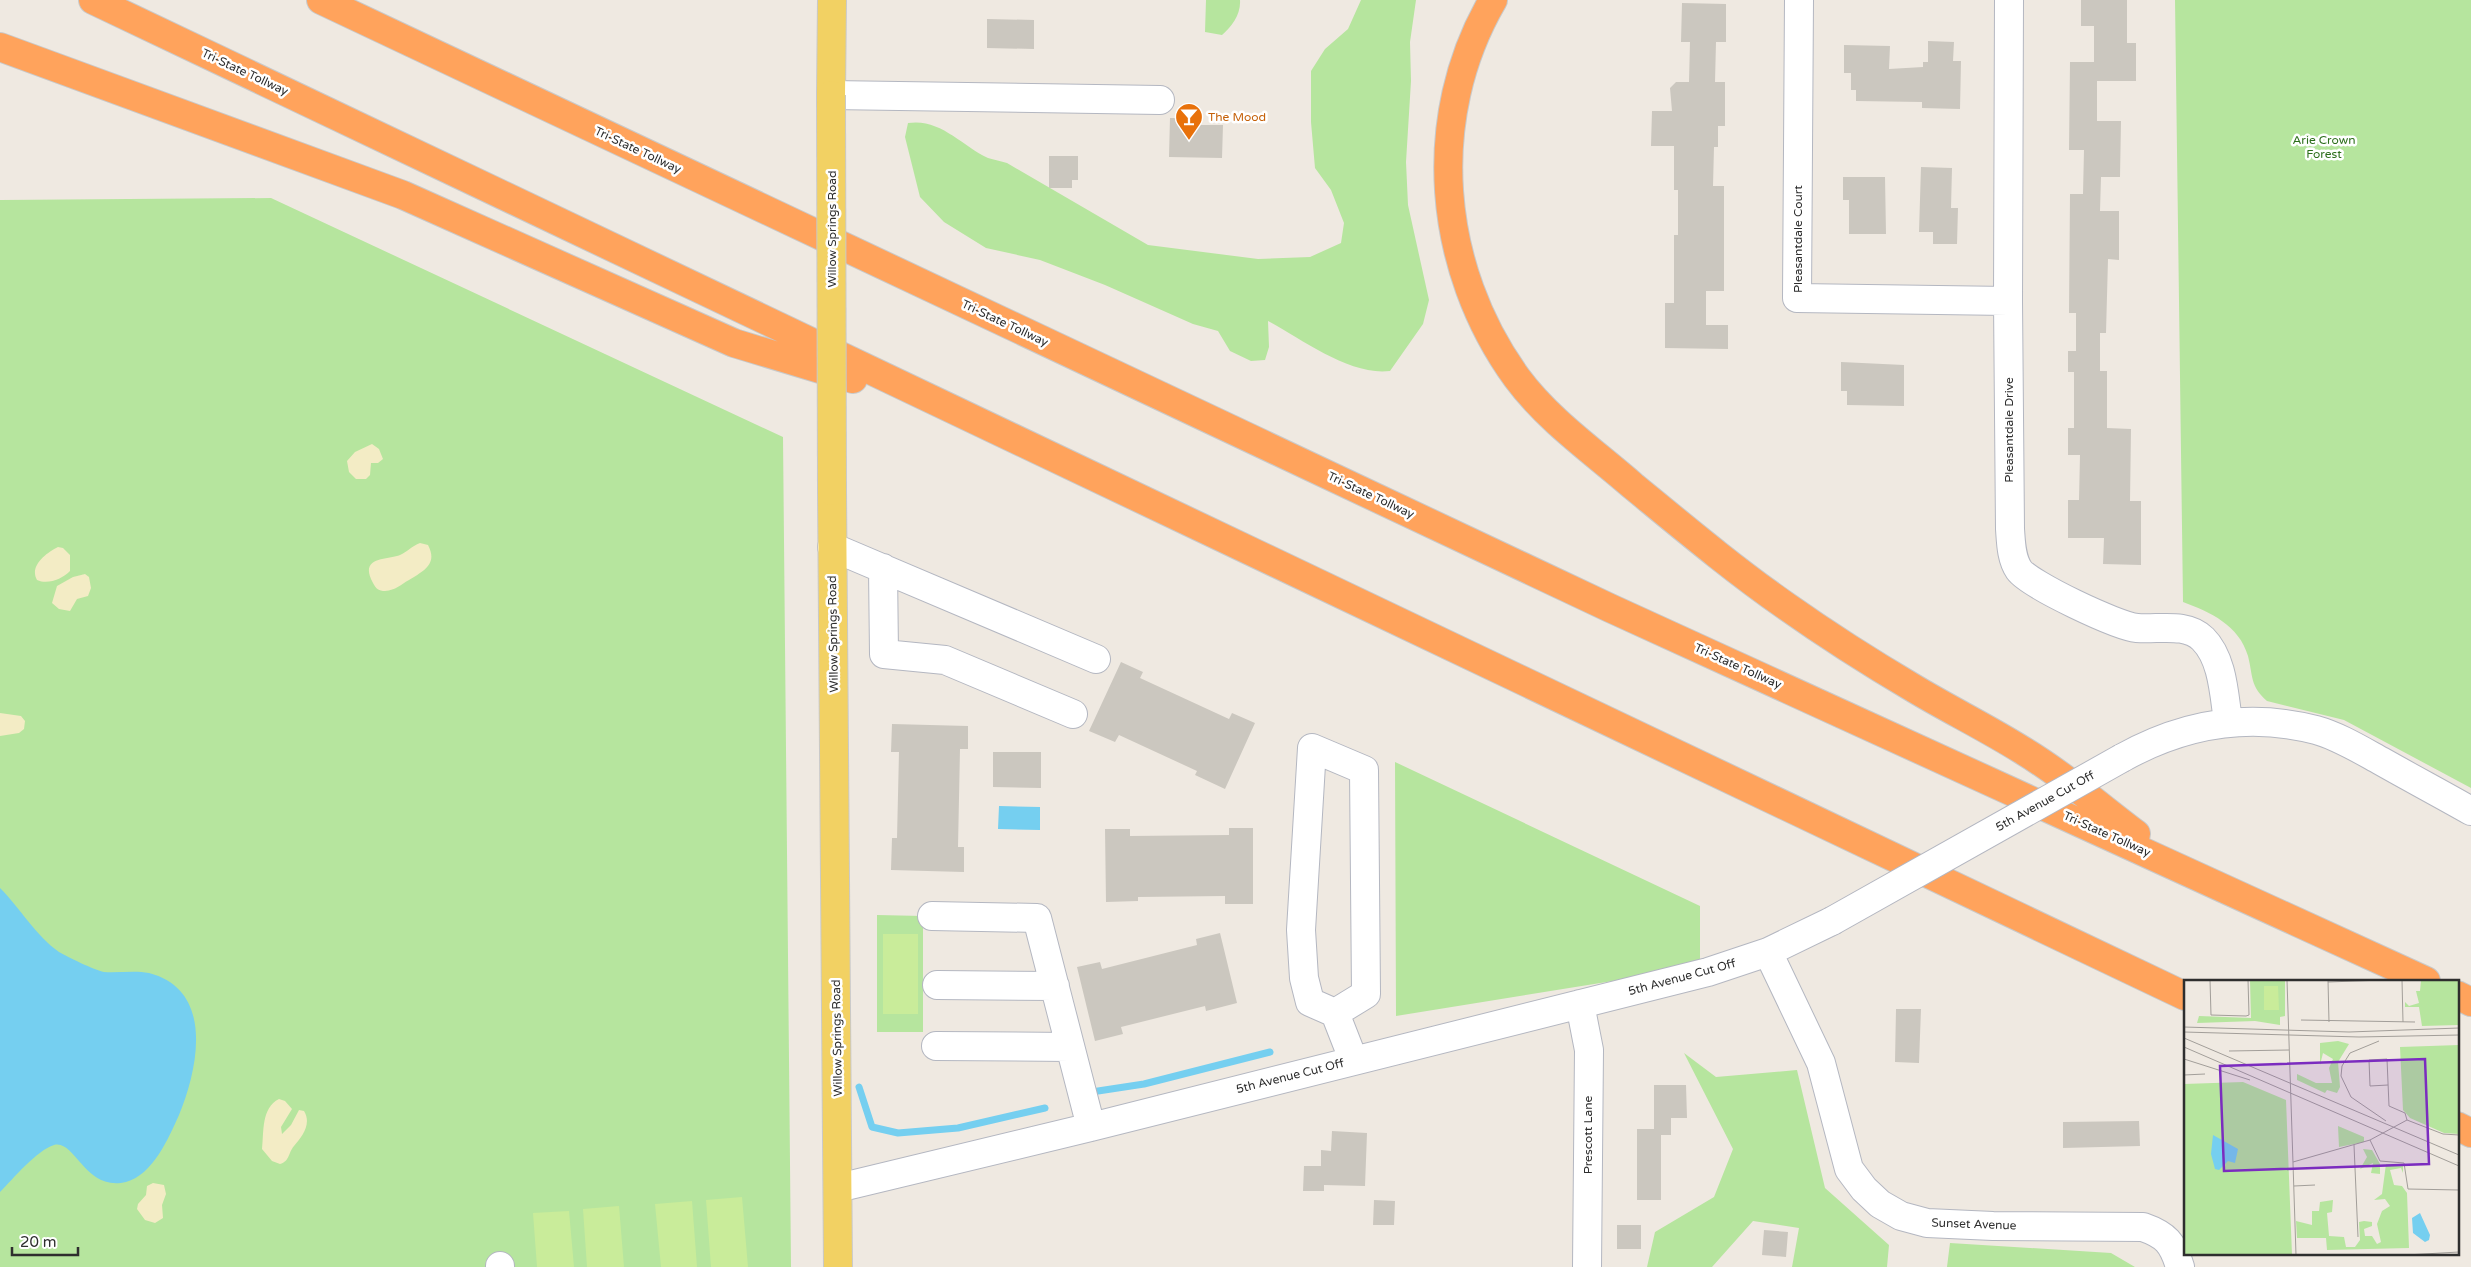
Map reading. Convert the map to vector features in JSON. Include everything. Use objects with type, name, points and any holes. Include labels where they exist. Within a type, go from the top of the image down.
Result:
[{"type":"highway","name":"Tri-State Tollway","points":[[93,0],[2184,996]]},
{"type":"highway","name":"Tri-State Tollway","points":[[321,0],[1610,608],[2179,866],[2424,980]]},
{"type":"highway","points":[[1493,0],[1470,45],[1452,106],[1447,171],[1452,230],[1464,274],[1488,333],[1518,379],[1575,437],[1688,532],[1786,606],[1913,688],[2024,751],[2179,866]]},
{"type":"highway","points":[[0,47],[403,195],[734,343],[964,414]]},
{"type":"highway","points":[[2458,996],[2471,1002]]},
{"type":"highway","points":[[2458,1126],[2471,1133]]},
{"type":"main road","name":"Willow Springs Road","points":[[832,0],[832,547],[838,1267]]},
{"type":"street","name":"Pleasantdale Court","points":[[1799,0],[1796,298],[2008,301]]},
{"type":"street","name":"Pleasantdale Drive","points":[[2010,0],[2008,301],[2010,529],[2012,554],[2019,570],[2035,583],[2110,621],[2137,628],[2183,629],[2202,638],[2216,658],[2223,685],[2228,721]]},
{"type":"street","points":[[831,95],[1160,100]]},
{"type":"street","points":[[832,547],[1096,659]]},
{"type":"street","points":[[883,568],[884,654],[945,660],[1073,714]]},
{"type":"street","name":"5th Avenue Cut Off","points":[[838,1188],[1091,1127],[1353,1059],[1708,972],[1768,952],[1832,921],[2149,743],[2192,729],[2228,721],[2273,722],[2317,730],[2358,748],[2471,811]]},
{"type":"street","points":[[1335,1013],[1366,994],[1364,770],[1312,748],[1301,930],[1304,978],[1310,1002],[1335,1013],[1353,1059]]},
{"type":"street","points":[[932,916],[1037,918],[1091,1127]]},
{"type":"street","name":"Sunset Avenue","points":[[1768,952],[1820,1063],[1849,1169],[1864,1189],[1880,1204],[1901,1216],[1927,1223],[2142,1227],[2161,1233],[2172,1246],[2180,1267]]},
{"type":"street","points":[[937,984],[1055,986]]},
{"type":"street","name":"Prescott Lane","points":[[1580,1004],[1589,1050],[1587,1267]]},
{"type":"street","points":[[936,1046],[1070,1047]]},
{"type":"green space","points":[[1206,0],[1240,0],[1239,10],[1235,19],[1222,35],[1205,32]]},
{"type":"green space","points":[[1361,0],[1416,0],[1410,42],[1411,81],[1406,162],[1408,205],[1429,300],[1423,324],[1390,371],[1359,368],[1343,362],[1327,355],[1268,321],[1269,347],[1265,360],[1251,361],[1230,351],[1218,331],[1193,324],[1105,285],[1040,260],[986,248],[944,222],[920,197],[905,137],[908,123],[920,123],[940,128],[978,153],[1007,163],[1148,245],[1258,259],[1310,257],[1341,243],[1344,223],[1331,190],[1315,168],[1311,122],[1311,71],[1325,49],[1348,29]]},
{"type":"green space","name":"Arie Crown Forest","points":[[2175,0],[2471,0],[2471,788],[2344,720],[2267,701],[2255,685],[2248,656],[2238,636],[2231,628],[2213,615],[2183,602]]},
{"type":"green space","points":[[271,198],[783,437],[791,1267],[0,1267],[0,200]]},
{"type":"green space","points":[[1395,762],[1700,906],[1700,967],[1396,1016]]},
{"type":"green space","points":[[877,915],[923,916],[923,1032],[877,1032]]},
{"type":"green space","points":[[883,934],[918,934],[918,1014],[883,1014]]},
{"type":"green space","points":[[1684,1053],[1716,1077],[1797,1070],[1825,1188],[1889,1245],[1887,1267],[1792,1267],[1799,1228],[1753,1221],[1712,1267],[1647,1267],[1655,1232],[1714,1197],[1733,1149]]},
{"type":"green space","points":[[742,1197],[748,1267],[711,1267],[706,1200]]},
{"type":"green space","points":[[692,1201],[697,1267],[661,1267],[655,1204]]},
{"type":"green space","points":[[619,1206],[624,1267],[587,1267],[583,1209]]},
{"type":"green space","points":[[569,1211],[574,1267],[537,1267],[533,1213]]},
{"type":"green space","points":[[1950,1243],[2111,1253],[2135,1267],[1947,1267]]},
{"type":"sand","points":[[372,444],[379,449],[383,459],[378,463],[371,463],[370,475],[366,479],[356,479],[349,472],[347,461],[355,452]]},
{"type":"sand","points":[[420,543],[428,545],[431,552],[428,566],[395,588],[385,591],[379,590],[369,574],[369,568],[372,564],[382,559],[400,555]]},
{"type":"sand","points":[[58,547],[63,548],[70,555],[70,571],[55,580],[46,582],[37,580],[35,570],[40,560]]},
{"type":"sand","points":[[85,574],[89,577],[91,588],[88,596],[77,599],[70,611],[59,609],[52,603],[57,586],[73,577]]},
{"type":"sand","points":[[0,713],[21,716],[25,721],[24,729],[19,733],[0,736]]},
{"type":"sand","points":[[279,1099],[285,1101],[292,1109],[281,1127],[282,1134],[291,1125],[299,1110],[304,1111],[307,1121],[303,1134],[287,1159],[280,1164],[272,1161],[262,1149],[266,1114],[273,1103]]},
{"type":"sand","points":[[153,1183],[164,1185],[166,1194],[162,1205],[163,1218],[155,1223],[145,1220],[137,1209],[138,1204],[146,1195],[147,1186]]},
{"type":"water","points":[[999,806],[1040,807],[1040,830],[998,829]]},
{"type":"water","points":[[0,888],[35,930],[59,952],[104,972],[144,972],[170,982],[184,996],[193,1013],[196,1033],[195,1054],[192,1076],[186,1096],[175,1124],[159,1154],[152,1164],[136,1178],[126,1182],[112,1183],[100,1180],[68,1150],[61,1145],[54,1145],[33,1159],[0,1192]]},
{"type":"building","points":[[2081,0],[2127,0],[2127,43],[2136,43],[2136,81],[2097,81],[2097,121],[2121,121],[2120,177],[2101,177],[2100,211],[2119,211],[2119,260],[2108,259],[2106,333],[2100,333],[2100,371],[2107,371],[2107,428],[2131,429],[2130,501],[2141,501],[2141,565],[2103,564],[2104,538],[2068,538],[2068,500],[2079,500],[2080,455],[2068,455],[2068,428],[2074,428],[2074,372],[2068,372],[2068,351],[2076,351],[2076,313],[2069,313],[2070,194],[2083,194],[2084,150],[2069,150],[2070,62],[2094,62],[2094,26],[2081,26]]},
{"type":"building","points":[[1682,3],[1726,4],[1726,42],[1716,42],[1715,82],[1725,82],[1725,126],[1718,126],[1718,147],[1714,147],[1713,186],[1724,186],[1724,291],[1706,291],[1706,325],[1728,325],[1728,349],[1665,348],[1665,303],[1674,303],[1674,235],[1678,235],[1678,190],[1674,190],[1674,146],[1651,146],[1652,111],[1672,111],[1670,88],[1676,82],[1689,82],[1690,42],[1681,42]]},
{"type":"building","points":[[987,19],[1034,20],[1034,49],[987,48]]},
{"type":"building","points":[[1928,41],[1954,42],[1953,61],[1961,61],[1960,109],[1922,108],[1922,102],[1856,101],[1856,90],[1851,90],[1851,73],[1844,73],[1844,45],[1890,46],[1889,69],[1923,67],[1923,62],[1928,62]]},
{"type":"building","points":[[1170,118],[1187,118],[1187,125],[1223,125],[1222,158],[1169,157]]},
{"type":"building","points":[[1049,156],[1078,156],[1078,180],[1072,180],[1072,188],[1049,188]]},
{"type":"building","points":[[1921,167],[1952,168],[1951,208],[1958,208],[1957,244],[1933,244],[1933,232],[1919,232]]},
{"type":"building","points":[[1843,177],[1885,177],[1886,234],[1849,234],[1849,200],[1843,200]]},
{"type":"building","points":[[1841,362],[1904,365],[1904,406],[1847,405],[1847,391],[1841,391]]},
{"type":"building","points":[[1121,662],[1143,672],[1140,678],[1229,719],[1232,713],[1255,723],[1225,789],[1195,775],[1197,771],[1119,735],[1115,742],[1089,731]]},
{"type":"building","points":[[892,724],[968,726],[968,749],[960,749],[958,847],[964,847],[964,872],[891,870],[892,838],[897,838],[899,752],[891,752]]},
{"type":"building","points":[[993,752],[1041,752],[1041,788],[993,787]]},
{"type":"building","points":[[1229,828],[1253,828],[1253,904],[1225,904],[1225,896],[1138,897],[1138,901],[1106,902],[1105,829],[1130,829],[1130,836],[1229,835]]},
{"type":"building","points":[[1220,933],[1237,1003],[1206,1011],[1205,1006],[1121,1027],[1123,1034],[1095,1041],[1077,967],[1100,962],[1102,969],[1197,945],[1196,939]]},
{"type":"building","points":[[1896,1009],[1921,1009],[1919,1063],[1895,1062]]},
{"type":"building","points":[[1654,1085],[1686,1085],[1687,1118],[1671,1118],[1671,1135],[1661,1135],[1661,1200],[1637,1200],[1637,1129],[1654,1129]]},
{"type":"building","points":[[2139,1121],[2140,1146],[2063,1148],[2063,1122]]},
{"type":"building","points":[[1332,1131],[1367,1133],[1365,1186],[1324,1185],[1324,1191],[1303,1191],[1304,1166],[1321,1166],[1321,1150],[1331,1151]]},
{"type":"building","points":[[1374,1200],[1395,1201],[1394,1225],[1373,1225]]},
{"type":"building","points":[[1617,1225],[1641,1225],[1641,1249],[1617,1249]]},
{"type":"building","points":[[1764,1230],[1788,1232],[1786,1257],[1762,1255]]},
{"type":"waterway","points":[[1098,1091],[1144,1084],[1270,1052]]},
{"type":"waterway","points":[[859,1087],[872,1127],[898,1133],[958,1128],[1045,1108]]},
{"type":"place","name":"The Mood","points":[[1189,141]]}]
